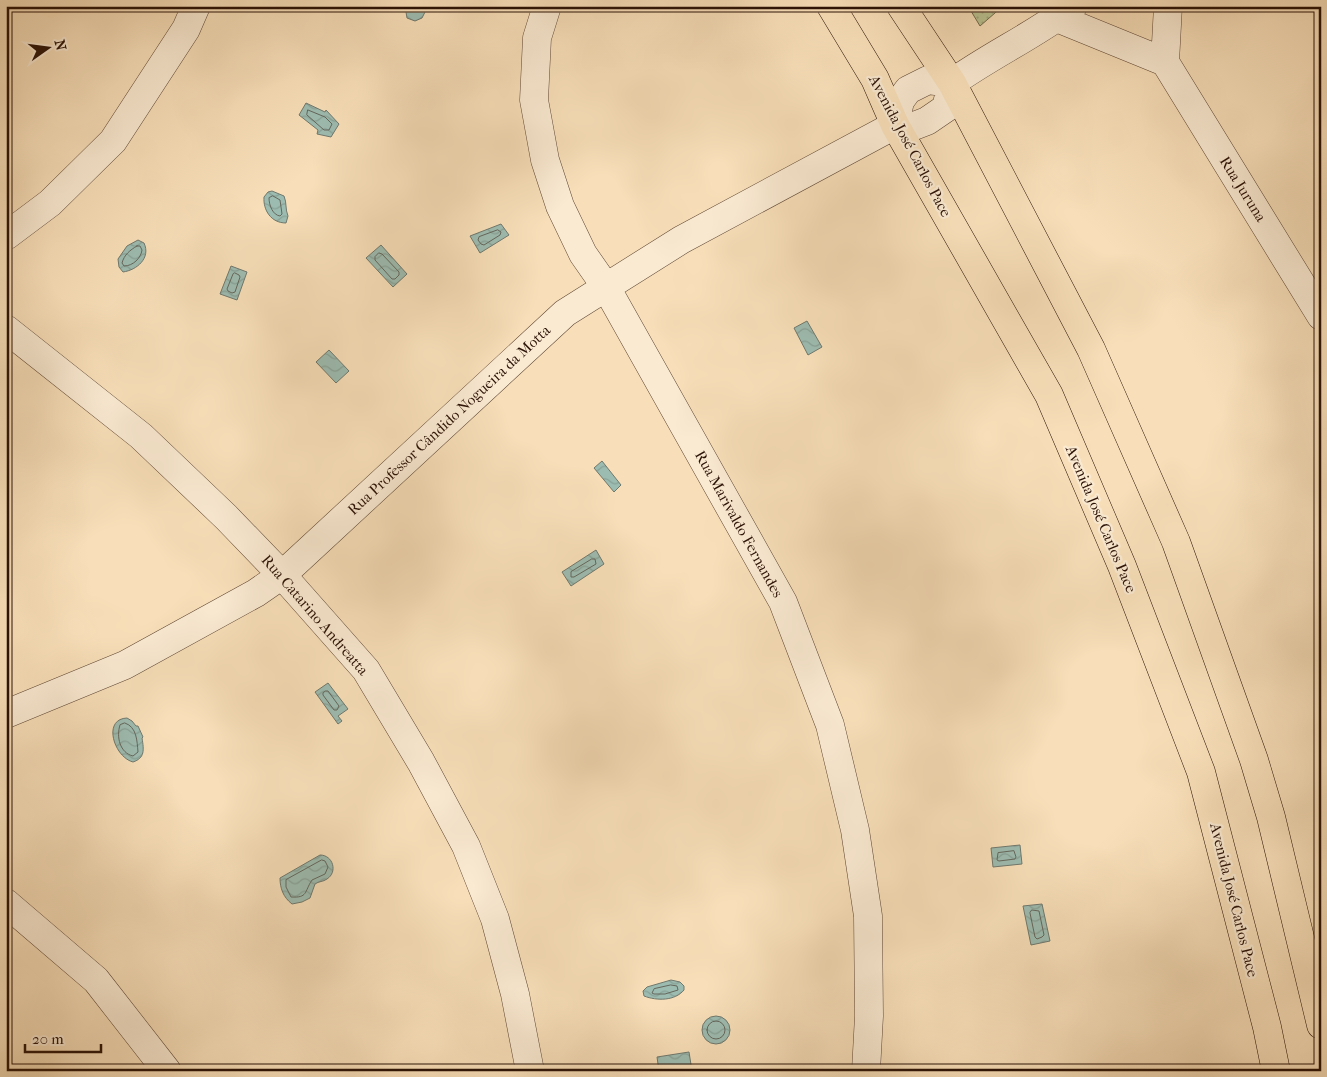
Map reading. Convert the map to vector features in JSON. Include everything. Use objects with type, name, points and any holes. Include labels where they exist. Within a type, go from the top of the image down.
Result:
[{"type":"main road","name":"Avenida José Carlos Pace","points":[[831,6],[875,79],[895,125],[1049,396],[1122,566],[1201,772],[1267,1027],[1276,1071]]},
{"type":"main road","points":[[902,6],[952,84],[1091,349],[1176,542],[1254,760],[1272,817],[1321,1024]]},
{"type":"street","points":[[6,236],[50,203],[113,141],[186,29],[196,6]]},
{"type":"street","name":"Rua Marivaldo Fernandes","points":[[547,6],[538,38],[534,100],[545,160],[560,206],[583,254],[606,286],[783,602],[830,725],[855,830],[868,916],[869,1016],[866,1071]]},
{"type":"street","points":[[952,84],[928,80],[908,90],[900,101],[895,125],[914,126],[927,121],[946,108],[952,84],[970,70],[1065,12],[1165,62],[1168,6]]},
{"type":"street","name":"Rua Juruna","points":[[1165,62],[1321,316]]},
{"type":"street","name":"Rua Professor Cândido Nogueira da Motta","points":[[6,714],[125,665],[256,593],[282,575],[565,313],[681,240],[895,125]]},
{"type":"street","name":"Rua Catarino Andreatta","points":[[6,329],[141,436],[226,517],[282,575],[366,670],[421,762],[466,846],[495,919],[515,994],[530,1071]]},
{"type":"street","points":[[6,903],[96,980],[167,1071]]},
{"type":"green space","points":[[968,6],[1003,6],[980,26]]},
{"type":"water","points":[[407,6],[428,6],[422,18],[415,21],[407,18]]},
{"type":"water","points":[[306,103],[325,112],[326,110],[339,124],[331,137],[317,134],[318,130],[299,115]]},
{"type":"water","points":[[272,191],[284,196],[288,216],[286,223],[272,218],[265,207],[264,197],[268,192]]},
{"type":"water","points":[[501,224],[509,235],[480,253],[470,236]]},
{"type":"water","points":[[138,240],[144,243],[146,254],[138,266],[123,272],[119,267],[118,259],[127,246]]},
{"type":"water","points":[[381,245],[407,274],[393,287],[366,258]]},
{"type":"water","points":[[231,266],[247,272],[237,300],[220,294]]},
{"type":"water","points":[[807,321],[822,347],[808,355],[794,328]]},
{"type":"water","points":[[329,350],[349,371],[336,383],[316,362]]},
{"type":"water","points":[[602,461],[621,485],[614,492],[594,468]]},
{"type":"water","points":[[596,550],[604,564],[571,586],[562,572]]},
{"type":"water","points":[[328,683],[348,709],[338,716],[342,721],[338,724],[315,692]]},
{"type":"water","points":[[127,718],[138,726],[143,737],[142,756],[133,762],[126,759],[116,746],[113,731],[119,720]]},
{"type":"water","points":[[1020,845],[1022,864],[993,867],[991,848]]},
{"type":"water","points":[[320,855],[331,861],[333,868],[330,876],[326,880],[315,884],[310,898],[292,904],[283,892],[280,878]]},
{"type":"water","points":[[1042,904],[1050,941],[1031,945],[1023,906]]},
{"type":"water","points":[[671,980],[680,982],[684,986],[684,990],[680,994],[666,999],[654,999],[644,996],[643,991],[647,987]]},
{"type":"water","points":[[716,1016],[726,1020],[730,1030],[726,1040],[716,1044],[706,1040],[702,1030],[706,1020]]},
{"type":"water","points":[[689,1052],[692,1071],[659,1071],[657,1057]]}]
